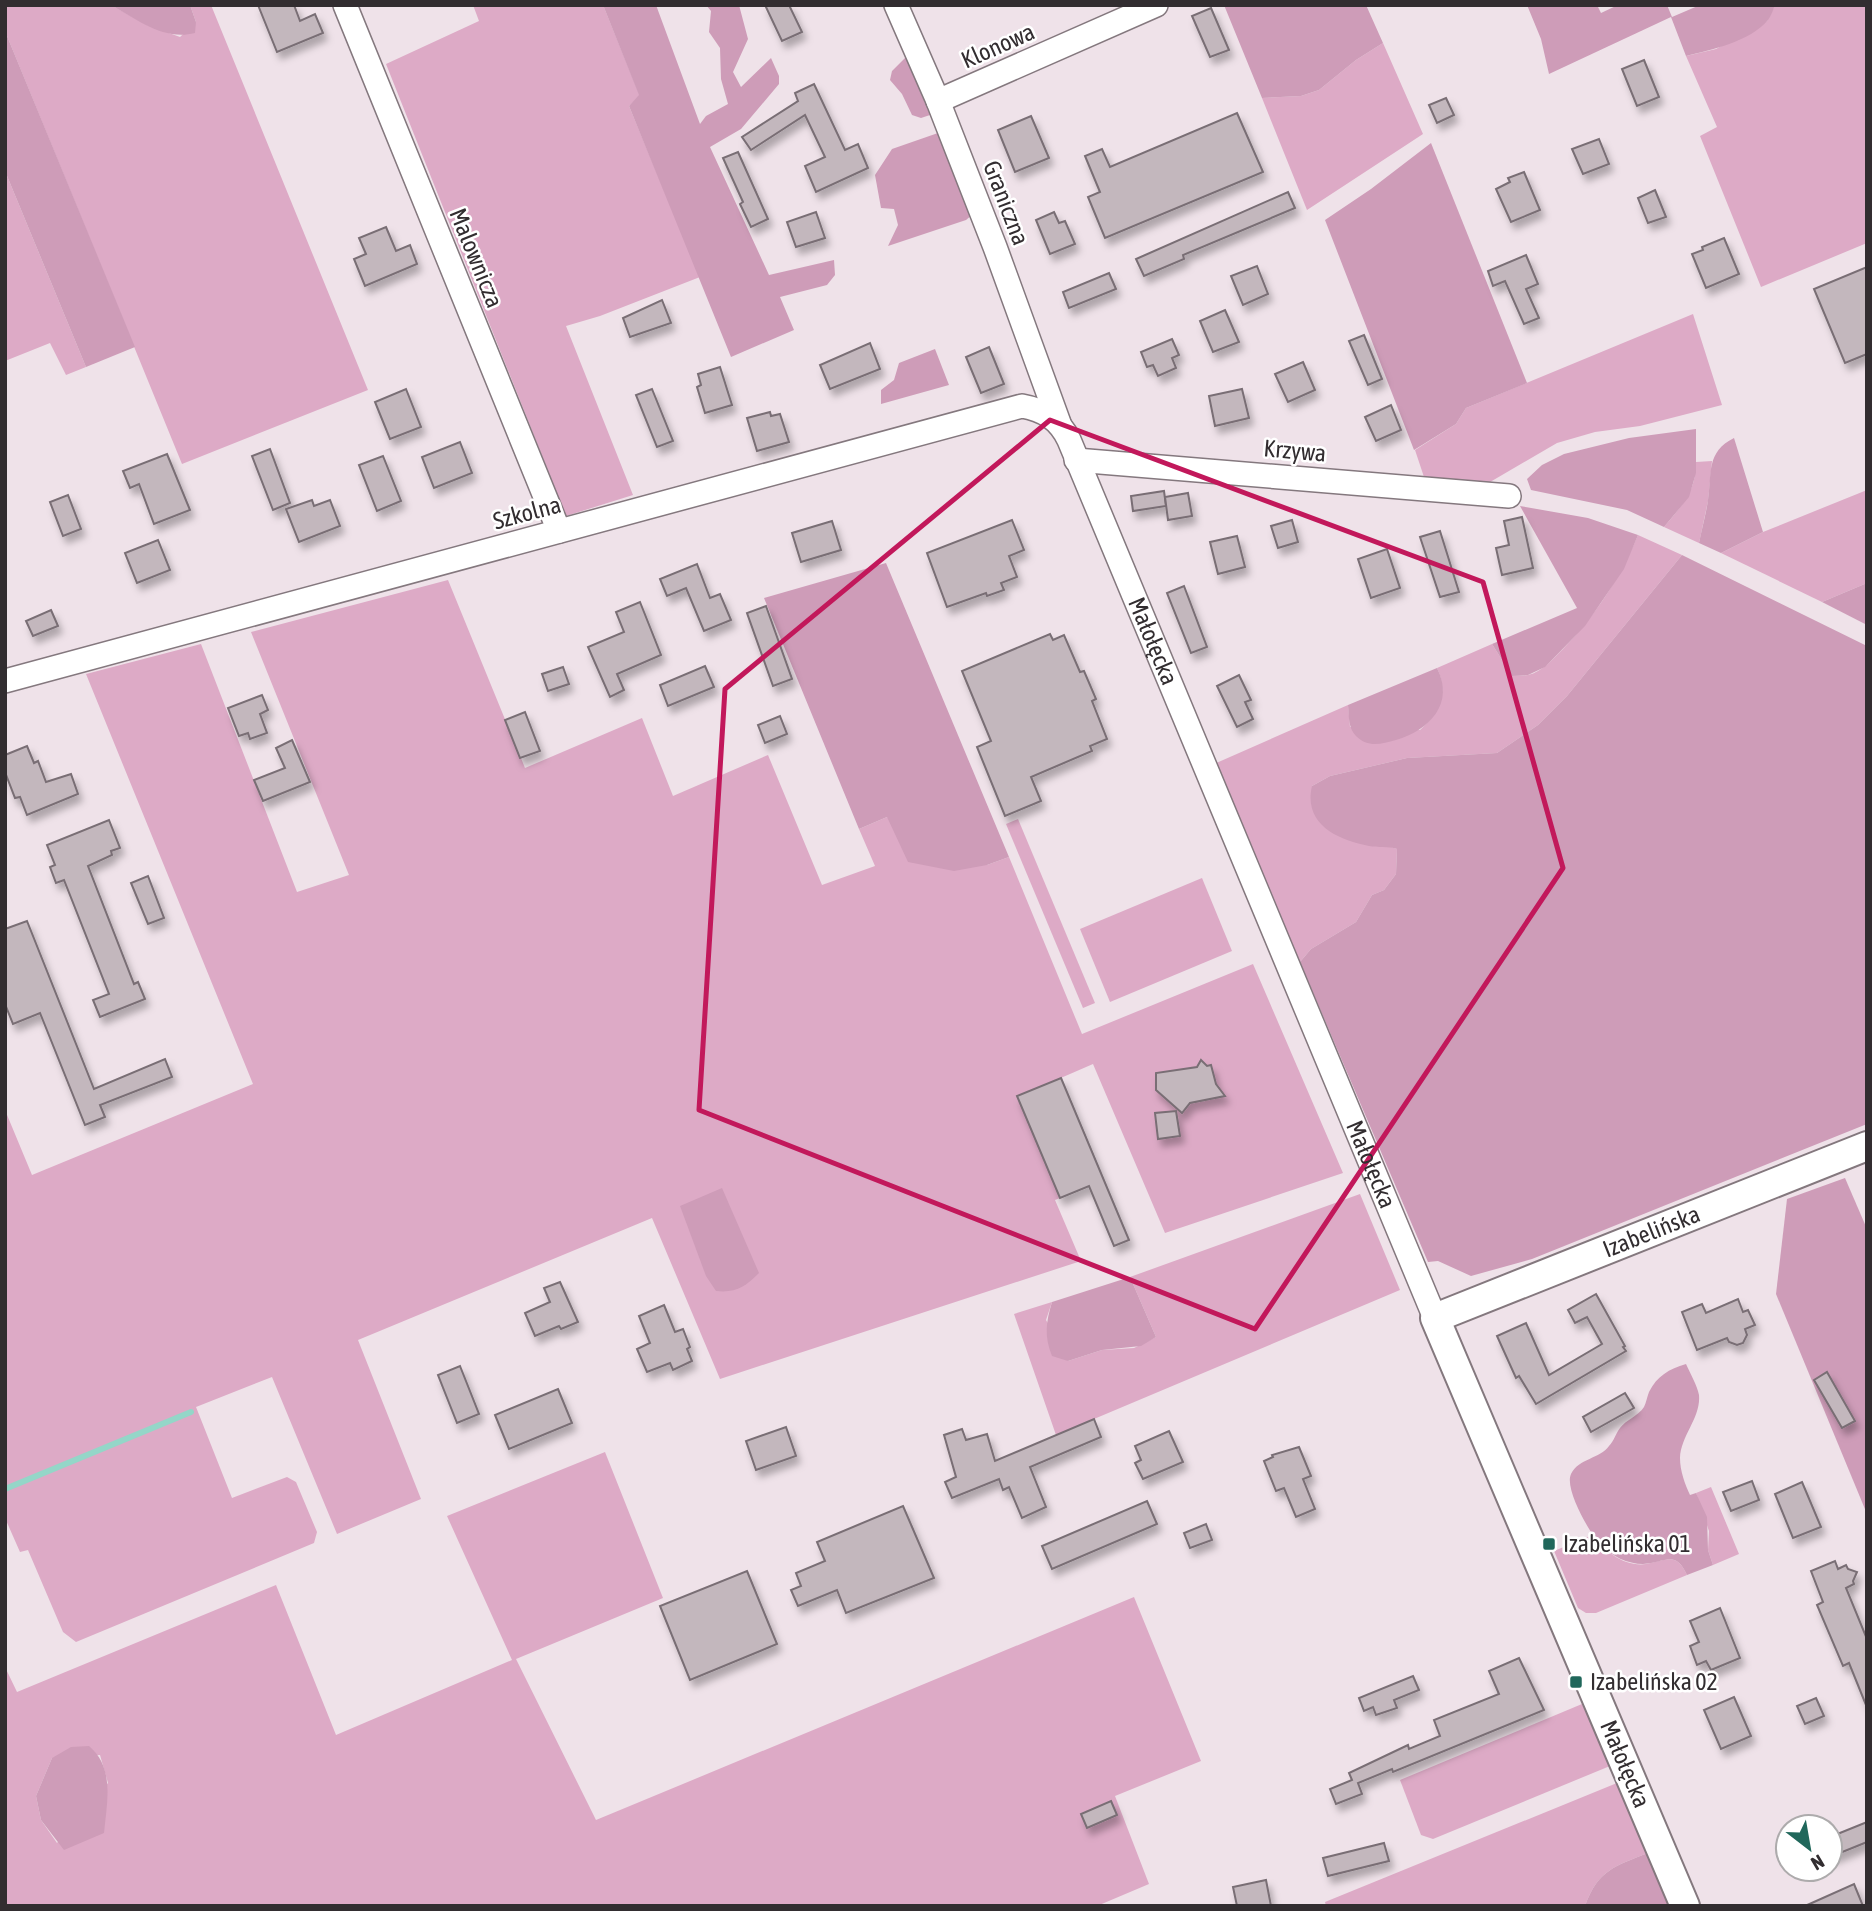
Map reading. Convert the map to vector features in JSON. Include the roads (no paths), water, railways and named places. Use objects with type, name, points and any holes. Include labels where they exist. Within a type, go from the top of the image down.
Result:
[{"type":"street","name":"Malownicza","points":[[345,5],[559,531]]},
{"type":"street","name":"Graniczna","points":[[896,5],[938,101],[996,247],[1059,423]]},
{"type":"street","name":"Klonowa","points":[[938,101],[1156,5]]},
{"type":"street","name":"Szkolna","points":[[5,681],[1022,406],[1040,411],[1059,423]]},
{"type":"street","name":"Małołęcka","points":[[1059,423],[1685,1906]]},
{"type":"street","name":"Krzywa","points":[[1076,460],[1509,496]]},
{"type":"street","name":"Izabelińska","points":[[1435,1318],[1867,1146]]},
{"type":"waterway","points":[[5,1489],[191,1412]]},
{"type":"place","name":"Izabelińska 01","points":[[1549,1544]]},
{"type":"place","name":"Izabelińska 02","points":[[1576,1682]]}]
